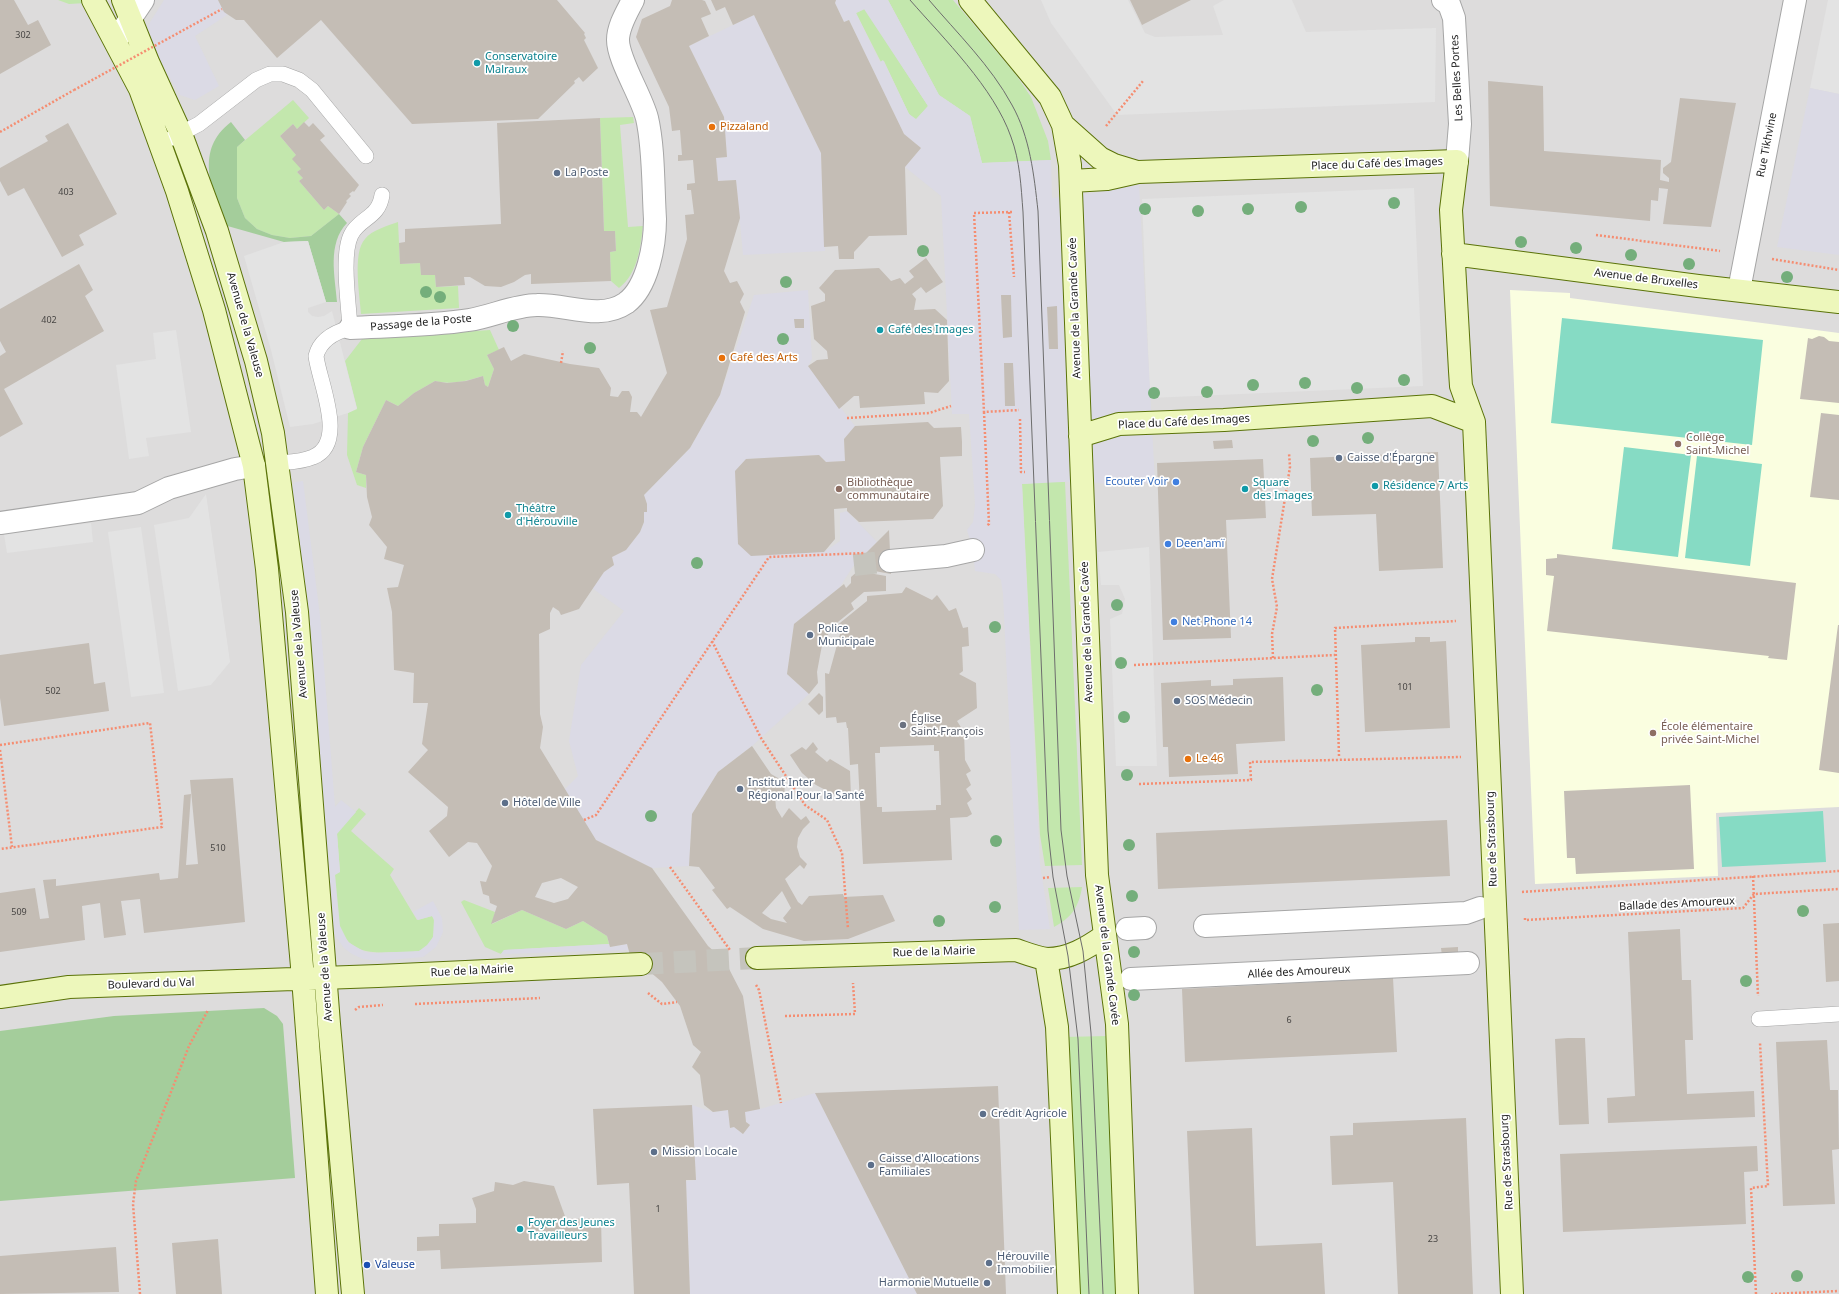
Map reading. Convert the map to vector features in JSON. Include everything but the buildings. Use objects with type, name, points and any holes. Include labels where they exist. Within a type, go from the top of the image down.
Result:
[{"type":"street","name":"Avenue de la Valeuse","points":[[93,0],[116,40],[140,89],[160,143],[214,310],[254,466],[267,569],[303,978],[327,1294]]},
{"type":"street","name":"Passage de la Poste","points":[[350,328],[469,320],[536,305],[602,312],[621,306],[635,293],[647,269],[650,258],[655,233],[655,219],[648,123],[643,103],[621,54],[618,42],[620,28],[633,0]]},
{"type":"street","name":"Avenue de la Grande Cavée","points":[[970,0],[1050,97],[1063,125],[1070,165],[1097,875],[1116,1024],[1127,1294]]},
{"type":"street","name":"Les Belles Portes","points":[[1443,0],[1449,4],[1454,18],[1456,36],[1460,129],[1457,161]]},
{"type":"street","name":"Rue Tikhvine","points":[[1739,290],[1795,0]]},
{"type":"street","name":"Avenue de la Valeuse","points":[[133,6],[148,62],[181,134],[217,231],[256,361],[273,433],[297,612],[353,1294]]},
{"type":"street","points":[[116,40],[133,6]]},
{"type":"street","points":[[1063,125],[1100,158],[1114,165],[1138,172]]},
{"type":"street","name":"Place du Café des Images","points":[[1138,172],[1457,161],[1451,210],[1461,386]]},
{"type":"street","points":[[1070,181],[1107,179],[1138,172]]},
{"type":"street","name":"Avenue de Bruxelles","points":[[1453,254],[1839,302]]},
{"type":"street","points":[[1432,406],[1444,392],[1461,386]]},
{"type":"street","name":"Rue de Strasbourg","points":[[1461,386],[1474,422],[1487,902],[1512,1294]]},
{"type":"street","name":"Place du Café des Images","points":[[1080,436],[1119,424],[1224,420],[1432,406],[1474,422]]},
{"type":"street","points":[[0,523],[138,503],[169,488],[235,469],[277,463]]},
{"type":"street","points":[[890,561],[946,556],[973,550]]},
{"type":"street","points":[[1205,926],[1466,913],[1487,902]]},
{"type":"street","name":"Rue de la Mairie","points":[[757,958],[1016,950],[1046,959],[1068,956],[1083,951],[1104,936]]},
{"type":"street","points":[[1046,959],[1057,1027],[1069,1294]]},
{"type":"street","name":"Allée des Amoureux","points":[[1131,979],[1468,963]]},
{"type":"street","name":"Rue de la Mairie","points":[[303,978],[641,964]]},
{"type":"street","name":"Boulevard du Val","points":[[0,997],[69,987],[303,978]]},
{"type":"lane","points":[[160,143],[199,124],[256,80],[270,74],[283,74],[299,80],[312,90],[366,156]]},
{"type":"lane","points":[[350,328],[346,258],[348,246],[355,230],[377,209],[382,194]]},
{"type":"lane","name":"Passage de la Poste","points":[[277,463],[313,457],[321,452],[328,440],[331,422],[316,356],[319,347],[323,342],[337,333],[350,328]]},
{"type":"lane","points":[[1759,1019],[1839,1014]]},
{"type":"path","points":[[0,132],[222,9]]},
{"type":"path","points":[[1105,127],[1143,81]]},
{"type":"path","points":[[988,485],[974,213],[1010,212],[1014,277]]},
{"type":"path","points":[[561,363],[564,351]]},
{"type":"path","points":[[847,418],[929,413],[951,406]]},
{"type":"path","points":[[984,412],[1019,410]]},
{"type":"path","points":[[1020,419],[1021,472],[1025,472]]},
{"type":"path","points":[[1273,658],[1272,634],[1277,607],[1272,579],[1290,467],[1289,453]]},
{"type":"path","points":[[584,820],[596,815],[769,557],[865,553]]},
{"type":"path","points":[[1339,756],[1335,628],[1456,621]]},
{"type":"path","points":[[712,641],[761,738],[805,805],[827,820],[842,853],[848,935]]},
{"type":"path","points":[[1134,665],[1335,655]]},
{"type":"path","points":[[0,745],[150,723],[162,827],[0,849]]},
{"type":"path","points":[[0,750],[12,847]]},
{"type":"path","points":[[1139,784],[1251,780],[1250,762],[1461,757]]},
{"type":"path","points":[[1487,902],[1753,876],[1839,871]]},
{"type":"path","points":[[1753,876],[1768,1186],[1751,1188],[1756,1294]]},
{"type":"path","points":[[1043,878],[1050,877]]},
{"type":"path","points":[[1754,894],[1839,889]]},
{"type":"path","name":"Ballade des Amoureux","points":[[1524,913],[1525,920],[1743,908],[1754,894]]},
{"type":"path","points":[[785,1016],[855,1014],[853,980]]},
{"type":"path","points":[[648,993],[662,1004],[677,1002]]},
{"type":"path","points":[[412,1004],[546,998]]},
{"type":"path","points":[[353,1012],[359,1007],[388,1005]]},
{"type":"path","points":[[140,1294],[133,1204],[136,1181],[188,1046],[210,1006]]},
{"type":"path","points":[[1771,1294],[1839,1291]]},
{"type":"shaded area","points":[[0,0],[1839,0],[1839,1294],[0,1294]]},
{"type":"shaded area","points":[[164,0],[218,0],[227,15],[195,36],[219,86],[195,100],[180,95],[158,57],[147,27]]},
{"type":"shaded area","points":[[836,0],[888,0],[939,95],[970,116],[982,163],[1051,160],[1052,198],[1094,193],[1139,185],[1155,483],[1115,485],[1082,481],[1022,484],[1040,864],[1050,929],[1019,930],[1003,594],[1001,580],[995,574],[975,571],[973,550],[967,530],[973,522],[975,504],[969,414],[952,414],[941,196],[905,167],[921,148],[904,134],[849,20],[844,22],[835,3]],"holes":[[[864,9],[928,106],[916,119],[909,114],[883,60],[880,62],[856,13]]]},
{"type":"shaded area","points":[[1041,0],[1128,0],[1145,33],[1155,37],[1223,35],[1213,6],[1224,0],[1292,0],[1306,32],[1436,28],[1435,102],[1117,115],[1051,23]]},
{"type":"shaded area","points":[[1828,0],[1839,0],[1839,94],[1810,88]]},
{"type":"shaded area","points":[[754,15],[821,153],[825,251],[743,255],[736,180],[718,181],[716,158],[727,157],[724,117],[689,46]]},
{"type":"shaded area","points":[[1810,88],[1839,94],[1839,255],[1777,247]]},
{"type":"shaded area","points":[[1414,188],[1423,386],[1150,398],[1142,199]]},
{"type":"shaded area","points":[[308,241],[326,302],[308,308],[308,312],[312,316],[318,317],[324,316],[332,311],[357,409],[313,424],[290,427],[271,350],[244,256],[284,242]]},
{"type":"shaded area","points":[[808,290],[812,359],[808,366],[855,426],[844,439],[845,461],[826,462],[819,455],[746,459],[735,472],[824,552],[840,541],[840,513],[847,511],[877,542],[854,565],[839,588],[794,624],[787,674],[809,694],[752,746],[718,772],[692,814],[689,866],[652,868],[596,840],[565,789],[578,776],[569,741],[581,665],[624,611],[592,588],[604,572],[614,565],[612,557],[626,550],[640,532],[644,522],[644,512],[647,511],[647,504],[644,495],[690,448],[720,395],[754,295]]},
{"type":"shaded area","name":"Collège Saint-Michel","points":[[1510,290],[1570,293],[1570,298],[1839,333],[1839,807],[1716,813],[1718,876],[1535,884]]},
{"type":"shaded area","points":[[176,330],[191,432],[146,438],[149,456],[129,459],[116,365],[156,359],[153,333]]},
{"type":"shaded area","points":[[303,481],[320,616],[335,807],[341,800],[356,812],[337,834],[340,872],[335,875],[340,926],[348,942],[365,952],[419,951],[427,945],[433,937],[434,919],[432,916],[418,920],[413,912],[433,901],[442,918],[443,932],[436,947],[423,957],[379,961],[363,959],[344,948],[335,935],[332,927],[304,589],[291,489],[295,482]]},
{"type":"shaded area","points":[[206,494],[230,662],[211,685],[178,691],[154,525],[189,518]]},
{"type":"shaded area","points":[[91,523],[93,542],[7,553],[4,534]]},
{"type":"shaded area","points":[[141,527],[164,693],[131,697],[108,532]]},
{"type":"shaded area","points":[[1149,547],[1157,766],[1116,766],[1110,619],[1122,614],[1125,599],[1119,585],[1101,585],[1098,552]]},
{"type":"shaded area","points":[[609,944],[610,947],[627,944],[628,950],[501,954],[504,950]]},
{"type":"shaded area","points":[[815,1093],[917,1294],[690,1294],[686,1181],[696,1180],[692,1105],[713,1112],[728,1110],[730,1128],[734,1127],[743,1134],[750,1125],[746,1122],[745,1112]]},
{"type":"green space","points":[[58,0],[85,0],[86,3],[69,4]]},
{"type":"green space","points":[[888,0],[953,0],[1016,75],[1031,97],[1048,141],[1051,160],[982,163],[970,116],[939,95]]},
{"type":"green space","points":[[865,9],[928,106],[916,120],[909,114],[884,61],[881,62],[856,13]]},
{"type":"green space","points":[[293,100],[309,118],[297,129],[293,124],[280,136],[296,155],[301,169],[297,172],[303,178],[299,181],[324,210],[328,206],[339,214],[311,236],[290,238],[272,235],[257,229],[245,218],[237,198],[237,147]]},
{"type":"green space","points":[[633,117],[634,123],[620,125],[628,227],[643,226],[639,252],[634,268],[619,288],[611,281],[610,252],[616,251],[615,231],[604,231],[600,118]]},
{"type":"green space","points":[[231,122],[245,140],[237,147],[237,198],[245,218],[257,229],[272,235],[290,238],[311,236],[339,214],[347,223],[341,231],[335,250],[334,271],[337,302],[326,302],[308,241],[284,242],[224,225],[211,184],[209,158],[213,145],[220,133]]},
{"type":"green space","points":[[398,222],[400,264],[420,263],[421,275],[435,275],[436,287],[458,286],[459,308],[361,314],[358,286],[358,264],[361,246],[365,239],[372,233]]},
{"type":"green space","points":[[1562,318],[1763,340],[1752,445],[1551,423]]},
{"type":"green space","points":[[490,330],[499,350],[487,355],[494,369],[488,387],[485,385],[483,376],[465,381],[435,381],[414,393],[398,406],[386,400],[363,447],[356,472],[366,475],[366,488],[357,485],[347,455],[348,413],[357,408],[345,361],[362,339]]},
{"type":"green space","points":[[1624,447],[1691,455],[1678,557],[1612,549]]},
{"type":"green space","points":[[1697,456],[1762,464],[1750,566],[1685,558]]},
{"type":"green space","points":[[1065,482],[1082,865],[1045,866],[1040,835],[1022,484]]},
{"type":"green space","points":[[359,808],[366,814],[351,831],[394,869],[390,875],[417,920],[432,916],[435,931],[431,941],[424,949],[410,952],[366,951],[359,949],[348,941],[340,928],[337,913],[335,874],[340,872],[337,833]]},
{"type":"green space","points":[[1823,811],[1826,862],[1722,867],[1719,817]]},
{"type":"green space","points":[[1082,887],[1079,900],[1070,916],[1054,927],[1048,888]]},
{"type":"green space","points":[[464,900],[495,912],[492,924],[522,910],[566,929],[583,921],[607,936],[609,944],[504,950],[501,954],[485,947],[461,902]]},
{"type":"green space","points":[[264,1008],[277,1016],[283,1024],[295,1178],[0,1201],[0,1031],[114,1016]]},
{"type":"green space","points":[[1108,1036],[1120,1294],[1074,1294],[1063,1037]]},
{"type":"tunnel","points":[[854,565],[890,561]]},
{"type":"tunnel","points":[[641,964],[757,958]]},
{"type":"tram line","points":[[910,0],[967,65],[993,100],[1011,137],[1020,174],[1023,212],[1048,831],[1053,877],[1068,956],[1078,1039],[1089,1294]]},
{"type":"tram line","points":[[929,0],[984,63],[1004,91],[1023,130],[1035,184],[1038,211],[1061,830],[1067,876],[1083,951],[1091,1033],[1103,1294]]},
{"type":"place","name":"Conservatoire Malraux","points":[[477,63]]},
{"type":"place","name":"Pizzaland","points":[[712,127]]},
{"type":"place","name":"La Poste","points":[[557,173]]},
{"type":"place","name":"Café des Images","points":[[880,330]]},
{"type":"place","name":"Café des Arts","points":[[722,358]]},
{"type":"place","name":"Collège Saint-Michel","points":[[1678,444]]},
{"type":"place","name":"Caisse d'Épargne","points":[[1339,458]]},
{"type":"place","name":"Ecouter Voir","points":[[1176,482]]},
{"type":"place","name":"Résidence 7 Arts","points":[[1375,486]]},
{"type":"place","name":"Bibliothèque communautaire","points":[[839,489]]},
{"type":"place","name":"Square des Images","points":[[1245,489]]},
{"type":"place","name":"Théâtre d'Hérouville","points":[[508,515]]},
{"type":"place","name":"Deen'amï","points":[[1168,544]]},
{"type":"place","name":"Net Phone 14","points":[[1174,622]]},
{"type":"place","name":"Police Municipale","points":[[810,635]]},
{"type":"place","name":"SOS Médecin","points":[[1177,701]]},
{"type":"place","name":"Église Saint-François","points":[[903,725]]},
{"type":"place","name":"École élémentaire privée Saint-Michel","points":[[1653,733]]},
{"type":"place","name":"Le 46","points":[[1188,759]]},
{"type":"place","name":"Institut Inter Régional Pour la Santé","points":[[740,789]]},
{"type":"place","name":"Hôtel de Ville","points":[[505,803]]},
{"type":"place","name":"Crédit Agricole","points":[[983,1114]]},
{"type":"place","name":"Mission Locale","points":[[654,1152]]},
{"type":"place","name":"Caisse d'Allocations Familiales","points":[[871,1165]]},
{"type":"place","name":"Foyer des Jeunes Travailleurs","points":[[520,1229]]},
{"type":"place","name":"Hérouville Immobilier","points":[[989,1263]]},
{"type":"place","name":"Valeuse","points":[[367,1265]]},
{"type":"place","name":"Harmonie Mutuelle","points":[[987,1283]]}]
